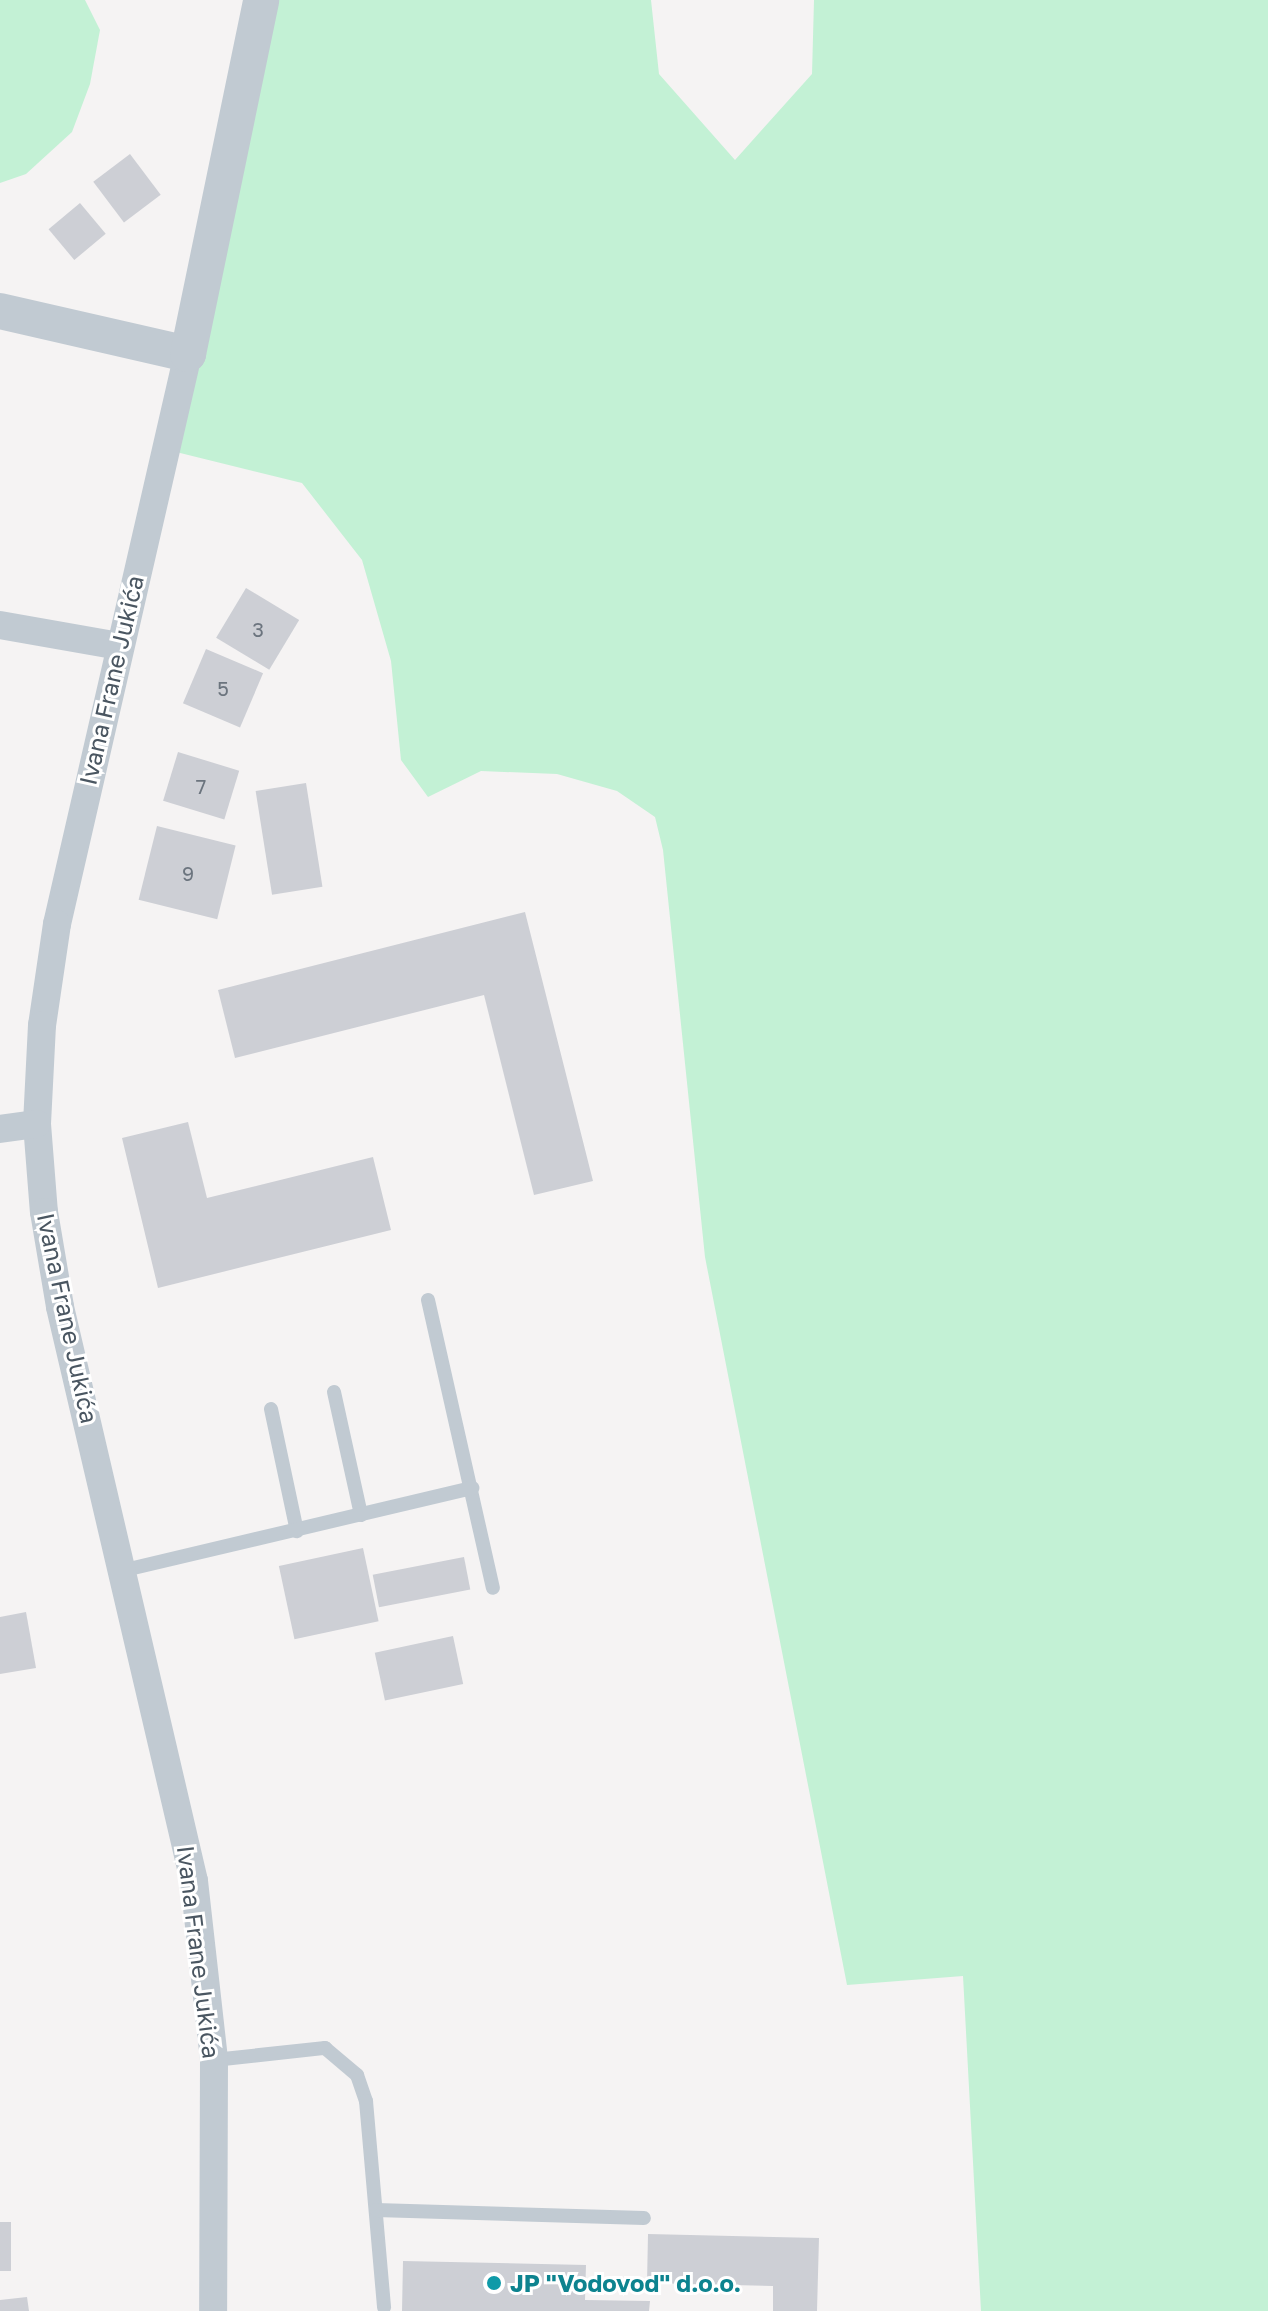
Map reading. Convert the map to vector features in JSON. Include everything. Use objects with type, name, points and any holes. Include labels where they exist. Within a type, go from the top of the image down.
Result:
[{"type":"street","name":"Ivana Frane Jukića","points":[[213,2311],[214,2060],[194,1881],[125,1570],[60,1307],[44,1212],[37,1124],[42,1025],[57,924],[188,354],[261,0]]},
{"type":"street","points":[[0,311],[188,354]]},
{"type":"street","points":[[0,625],[119,646]]},
{"type":"street","points":[[0,1129],[37,1124]]},
{"type":"lane","points":[[428,1300],[493,1588]]},
{"type":"lane","points":[[334,1392],[361,1515]]},
{"type":"lane","points":[[271,1409],[297,1531]]},
{"type":"lane","points":[[125,1570],[472,1488]]},
{"type":"lane","points":[[214,2060],[325,2048],[343,2058],[357,2075],[366,2101],[384,2307]]},
{"type":"lane","points":[[376,2210],[644,2218]]},
{"type":"green space","points":[[0,0],[85,0],[100,30],[90,84],[72,132],[26,174],[0,183]]},
{"type":"green space","points":[[261,0],[651,0],[659,74],[735,160],[812,74],[814,0],[1268,0],[1268,2311],[981,2311],[963,1976],[847,1985],[705,1257],[663,850],[655,817],[617,791],[557,774],[481,771],[428,797],[401,760],[391,661],[362,560],[302,483],[164,449]]},
{"type":"building","points":[[130,154],[161,195],[124,222],[93,182]]},
{"type":"building","points":[[80,203],[106,234],[74,260],[49,229]]},
{"type":"building","points":[[246,588],[299,620],[269,670],[216,638]]},
{"type":"building","points":[[206,649],[263,673],[240,728],[183,703]]},
{"type":"building","points":[[178,752],[239,771],[224,819],[163,801]]},
{"type":"building","points":[[306,783],[322,887],[272,895],[256,791]]},
{"type":"building","points":[[157,826],[236,846],[217,919],[139,900]]},
{"type":"building","points":[[525,912],[593,1181],[534,1195],[484,995],[235,1058],[218,990]]},
{"type":"building","points":[[188,1122],[207,1198],[373,1157],[391,1230],[158,1288],[122,1138]]},
{"type":"building","points":[[363,1548],[379,1621],[294,1639],[279,1566]]},
{"type":"building","points":[[464,1557],[470,1589],[379,1607],[373,1575]]},
{"type":"building","points":[[26,1612],[36,1668],[0,1674],[0,1617]]},
{"type":"building","points":[[453,1636],[463,1684],[385,1701],[375,1653]]},
{"type":"building","points":[[0,2222],[11,2222],[11,2271],[0,2271]]},
{"type":"building","points":[[648,2234],[819,2238],[817,2311],[773,2311],[773,2286],[647,2283]]},
{"type":"building","name":"JP \"Vodovod\" d.o.o.","points":[[403,2261],[586,2265],[585,2300],[650,2301],[649,2311],[402,2311]]},
{"type":"building","points":[[27,2297],[29,2311],[0,2311],[0,2300]]},
{"type":"place","name":"JP \"Vodovod\" d.o.o.","points":[[494,2283]]}]
